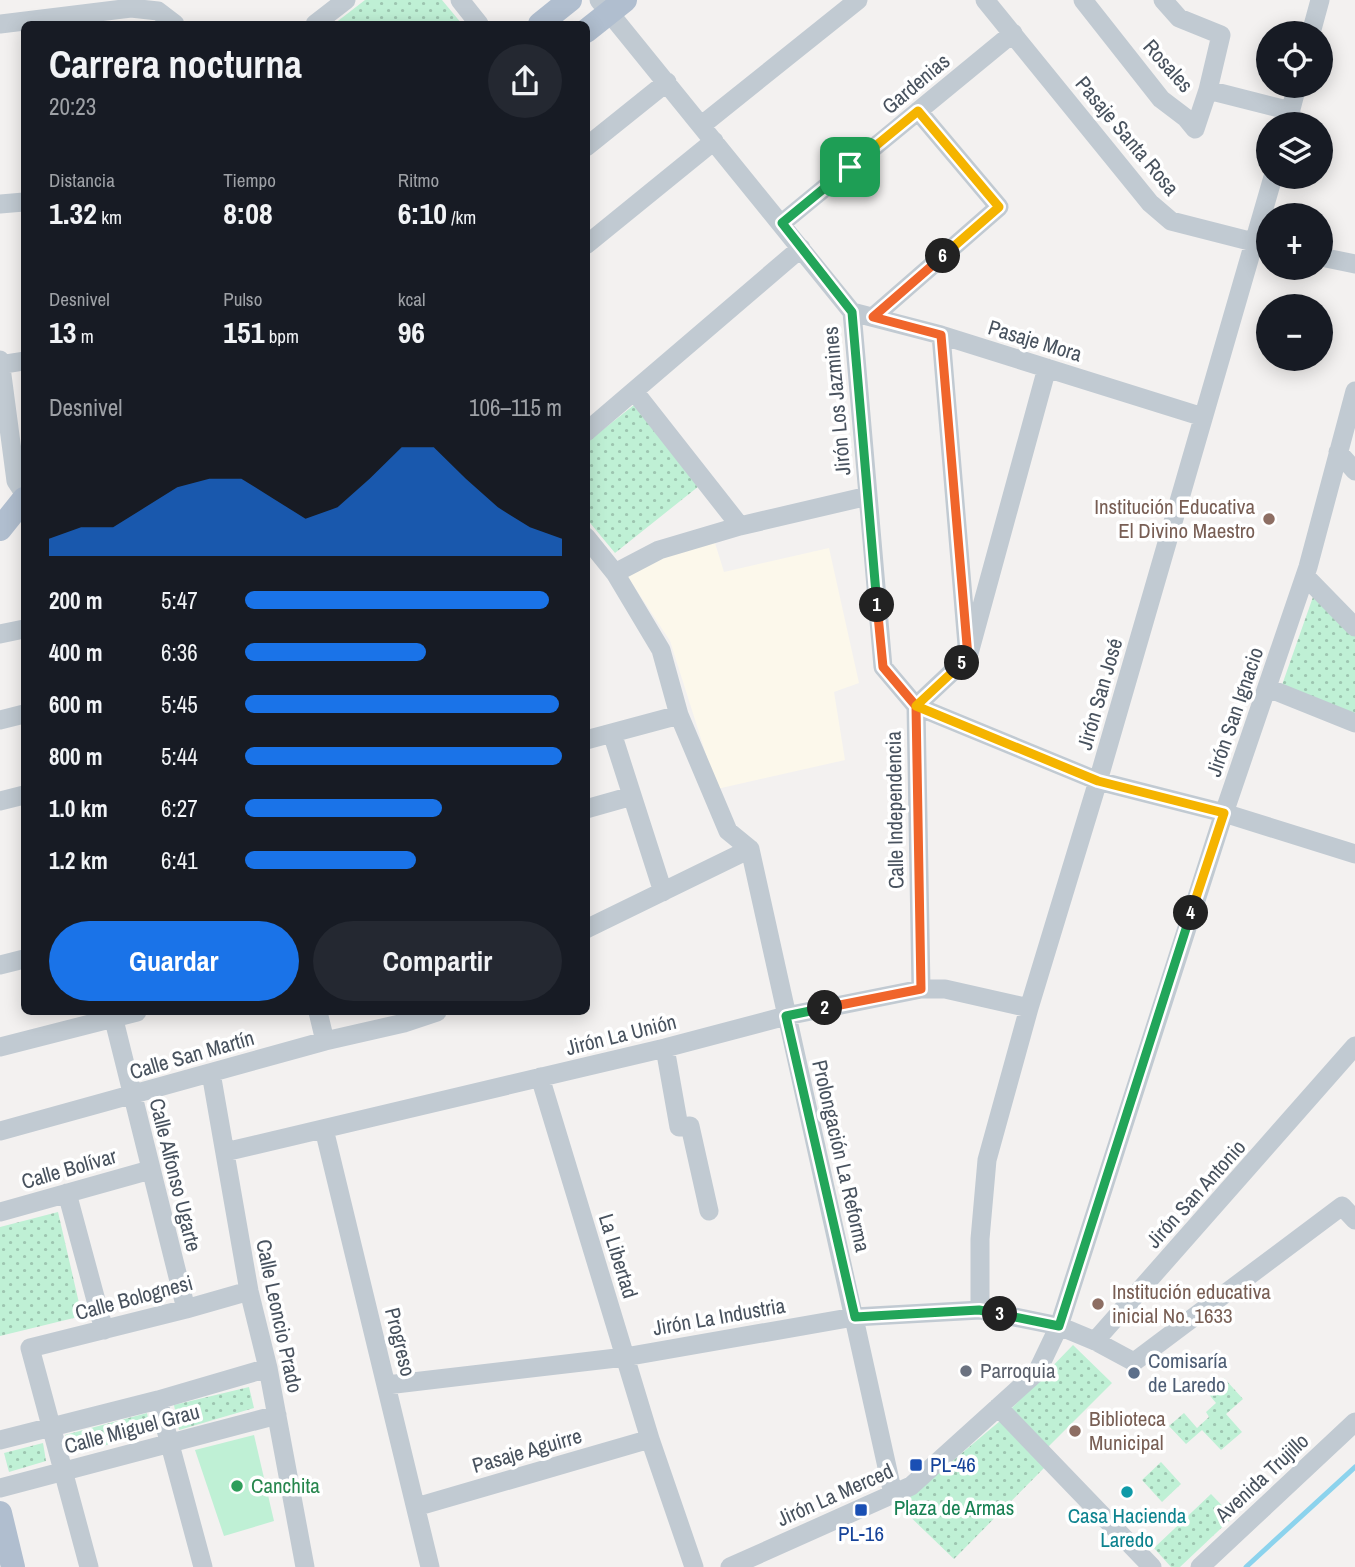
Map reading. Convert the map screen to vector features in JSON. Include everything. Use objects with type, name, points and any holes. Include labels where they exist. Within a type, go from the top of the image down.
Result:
[{"type":"main road","points":[[544,21],[570,0]]},
{"type":"main road","points":[[590,28],[611,4]]},
{"type":"main road","points":[[1,526],[16,489]]},
{"type":"main road","points":[[0,1513],[13,1567]]},
{"type":"street","points":[[319,21],[346,0]]},
{"type":"street","points":[[460,0],[477,21]]},
{"type":"street","points":[[590,241],[858,0]]},
{"type":"street","name":"Pasaje Santa Rosa","points":[[985,0],[1150,203],[1171,221],[1256,244]]},
{"type":"street","name":"Rosales","points":[[1083,0],[1161,99],[1186,117],[1195,129],[1208,90],[1221,35],[1179,18],[1163,0]]},
{"type":"street","points":[[1314,21],[1320,0]]},
{"type":"street","name":"Jirón Los Jazmines","points":[[611,4],[667,82],[852,312],[883,667],[916,706]]},
{"type":"street","points":[[25,21],[131,8],[158,11],[171,21]]},
{"type":"street","points":[[0,24],[21,21]]},
{"type":"street","name":"Gardenias","points":[[782,223],[1013,33]]},
{"type":"street","points":[[590,144],[667,82]]},
{"type":"street","name":"Rosales","points":[[1208,90],[1272,112]]},
{"type":"street","points":[[873,317],[999,207],[918,111]]},
{"type":"street","points":[[0,204],[21,202]]},
{"type":"street","points":[[590,429],[802,248]]},
{"type":"street","points":[[1333,259],[1355,264]]},
{"type":"street","name":"Jirón San José","points":[[979,1310],[980,1239],[987,1160],[1029,1008],[1203,417],[1256,260]]},
{"type":"street","name":"Pasaje Mora","points":[[852,312],[941,335],[1203,417]]},
{"type":"street","points":[[941,335],[968,657]]},
{"type":"street","points":[[0,360],[16,489]]},
{"type":"street","points":[[0,365],[21,362]]},
{"type":"street","points":[[968,657],[1047,368]]},
{"type":"street","points":[[634,391],[740,526]]},
{"type":"street","name":"Jirón San Ignacio","points":[[1059,1326],[1224,813],[1305,576],[1355,391]]},
{"type":"street","points":[[1338,452],[1355,471]]},
{"type":"street","points":[[615,573],[659,550],[740,526],[868,496]]},
{"type":"street","points":[[590,542],[615,573],[661,650],[679,715],[728,831],[750,849],[590,927]]},
{"type":"street","points":[[1305,576],[1355,627]]},
{"type":"street","points":[[0,635],[21,630]]},
{"type":"street","name":"Calle Independencia","points":[[921,989],[916,706],[968,657]]},
{"type":"street","points":[[1268,688],[1355,723]]},
{"type":"street","points":[[916,706],[1098,781],[1224,813],[1355,854]]},
{"type":"street","points":[[0,720],[21,715]]},
{"type":"street","points":[[590,739],[679,715]]},
{"type":"street","points":[[612,733],[663,892]]},
{"type":"street","points":[[0,801],[21,796]]},
{"type":"street","points":[[590,807],[632,796]]},
{"type":"street","name":"Prolongación La Reforma","points":[[750,849],[892,1494]]},
{"type":"street","points":[[0,965],[21,960]]},
{"type":"street","name":"Jirón La Unión","points":[[225,1153],[665,1048],[786,1016],[921,989],[945,989],[1029,1008]]},
{"type":"street","points":[[0,1047],[113,1015]]},
{"type":"street","name":"Calle Alfonso Ugarte","points":[[113,1015],[186,1309]]},
{"type":"street","points":[[319,1015],[325,1041]]},
{"type":"street","name":"Calle San Martín","points":[[0,1131],[132,1096],[402,1017]]},
{"type":"street","name":"Jirón San Antonio","points":[[1095,1341],[1355,1046]]},
{"type":"street","points":[[665,1048],[679,1127],[690,1126],[709,1211]]},
{"type":"street","name":"Calle Leoncio Prado","points":[[211,1073],[249,1291],[268,1368],[305,1567]]},
{"type":"street","name":"La Libertad","points":[[540,1077],[650,1438],[694,1567]]},
{"type":"street","name":"Progreso","points":[[324,1129],[430,1567]]},
{"type":"street","name":"Calle Bolívar","points":[[0,1212],[150,1170]]},
{"type":"street","points":[[67,1193],[104,1330]]},
{"type":"street","points":[[1059,1326],[1134,1362],[1342,1206],[1355,1220]]},
{"type":"street","name":"Calle Bolognesi","points":[[52,1427],[30,1348],[249,1291]]},
{"type":"street","name":"Jirón La Industria","points":[[387,1385],[625,1357],[855,1317],[979,1310],[1059,1326]]},
{"type":"street","name":"Jirón La Merced","points":[[730,1567],[911,1486],[1037,1372],[1059,1326]]},
{"type":"street","name":"Calle Miguel Grau","points":[[0,1440],[158,1400],[268,1368]]},
{"type":"street","points":[[158,1400],[203,1567]]},
{"type":"street","points":[[998,1407],[1152,1567]]},
{"type":"street","name":"Calle Miguel Grau","points":[[0,1488],[277,1415]]},
{"type":"street","name":"Avenida Trujillo","points":[[1200,1567],[1355,1422]]},
{"type":"street","points":[[52,1427],[89,1567]]},
{"type":"street","name":"Pasaje Aguirre","points":[[416,1507],[650,1438]]},
{"type":"shaded area","points":[[715,543],[724,572],[829,548],[859,683],[834,692],[845,760],[717,789],[670,641],[626,574],[658,554]]},
{"type":"green space","points":[[365,0],[442,0],[460,21],[338,21]]},
{"type":"green space","points":[[634,405],[699,486],[615,553],[590,523],[590,440]]},
{"type":"green space","points":[[1314,594],[1355,635],[1355,716],[1282,685]]},
{"type":"green space","points":[[58,1212],[82,1316],[0,1336],[0,1227]]},
{"type":"green space","points":[[1073,1345],[1112,1383],[1047,1448],[1010,1410]]},
{"type":"green space","points":[[1224,1378],[1243,1399],[1226,1414],[1242,1432],[1221,1450],[1202,1430],[1186,1444],[1169,1426],[1184,1413],[1197,1428],[1209,1417],[1206,1412],[1216,1403],[1207,1392]]},
{"type":"green space","points":[[249,1387],[254,1408],[179,1430],[174,1405]]},
{"type":"green space","points":[[147,1413],[151,1433],[73,1454],[65,1435]]},
{"type":"green space","name":"Plaza de Armas","points":[[1000,1421],[1045,1467],[954,1559],[899,1506]]},
{"type":"green space","name":"Canchita","points":[[254,1435],[274,1521],[224,1536],[195,1450]]},
{"type":"green space","points":[[43,1443],[46,1461],[9,1472],[4,1453]]},
{"type":"green space","points":[[1161,1462],[1181,1484],[1162,1502],[1142,1480]]},
{"type":"green space","points":[[1211,1494],[1233,1517],[1180,1567],[1171,1567],[1154,1548]]},
{"type":"waterway","points":[[1246,1567],[1355,1467]]},
{"type":"place","name":"Institución Educativa El Divino Maestro","points":[[1269,519]]},
{"type":"place","name":"Institución educativa inicial No. 1633","points":[[1098,1304]]},
{"type":"place","name":"Parroquia","points":[[966,1371]]},
{"type":"place","name":"Comisaría de Laredo","points":[[1134,1373]]},
{"type":"place","name":"Biblioteca Municipal","points":[[1075,1431]]},
{"type":"place","name":"PL-46","points":[[916,1465]]},
{"type":"place","name":"Canchita","points":[[237,1486]]},
{"type":"place","name":"Casa Hacienda Laredo","points":[[1127,1492]]},
{"type":"place","name":"PL-16","points":[[861,1510]]},
{"type":"route","points":[[850,167],[782,223],[852,312],[883,667],[916,706],[921,989],[786,1016],[855,1317],[979,1310],[1059,1326],[1224,813],[1098,781],[916,706],[968,657],[959,576],[941,335],[873,317],[999,207],[918,111],[850,167]]}]
